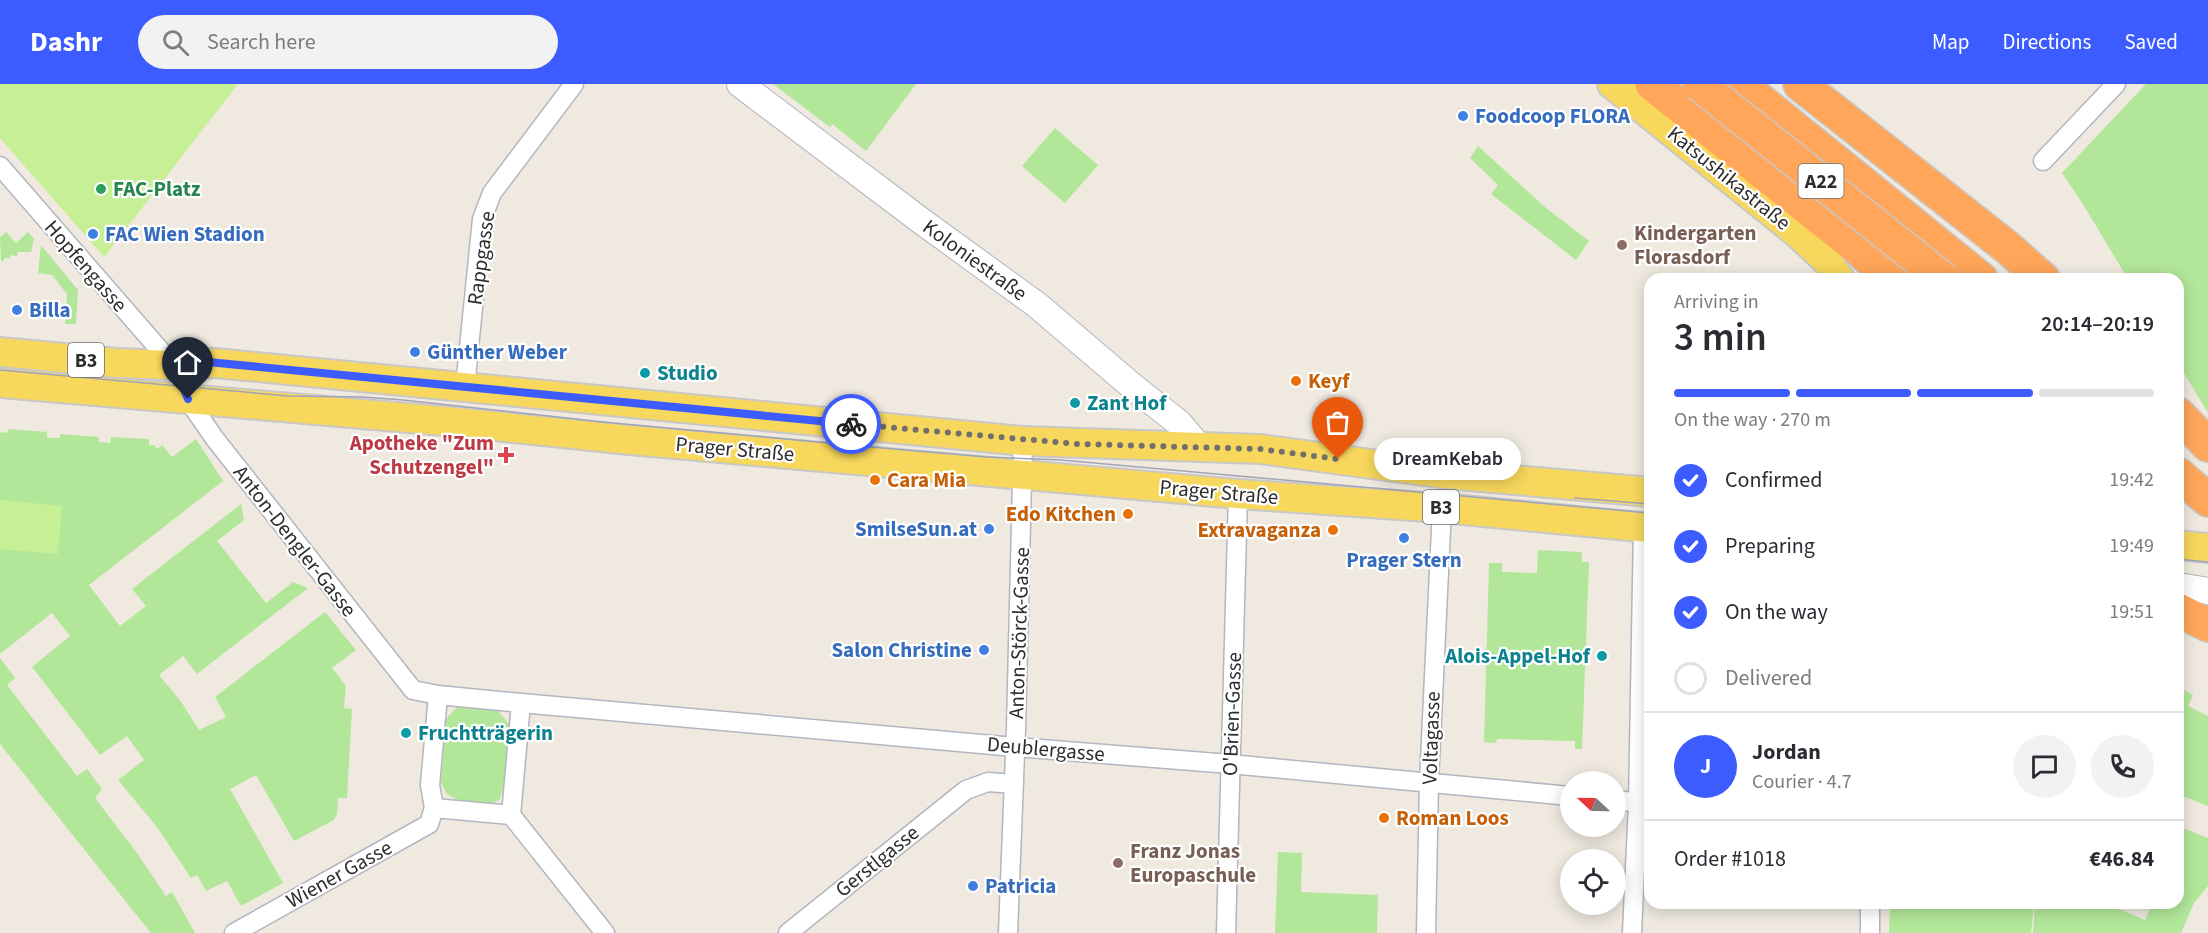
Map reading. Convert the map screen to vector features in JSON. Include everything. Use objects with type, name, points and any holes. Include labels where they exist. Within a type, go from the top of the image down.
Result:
[{"type":"highway","points":[[1652,84],[1855,246],[1885,273]]},
{"type":"highway","name":"A22","points":[[1699,84],[1935,273]]},
{"type":"highway","name":"A22","points":[[1740,84],[1974,273]]},
{"type":"highway","points":[[1800,84],[2036,273]]},
{"type":"highway","points":[[2184,420],[2208,445]]},
{"type":"highway","points":[[2184,446],[2208,468]]},
{"type":"highway","points":[[2184,479],[2208,500]]},
{"type":"highway","points":[[2184,506],[2208,522]]},
{"type":"highway","points":[[2184,613],[2208,625]]},
{"type":"main road","name":"Katsushikastraße","points":[[1612,84],[1797,233],[1827,261],[1836,273]]},
{"type":"main road","points":[[1719,84],[1879,213],[1907,249],[1913,273]]},
{"type":"main road","name":"Prager Straße","points":[[0,352],[117,363],[173,365],[208,362],[1023,441],[1260,449],[1446,474],[1644,491]]},
{"type":"main road","name":"Prager Straße","points":[[0,383],[1238,494],[1442,508],[1644,528]]},
{"type":"main road","points":[[455,422],[465,387]]},
{"type":"main road","points":[[1200,448],[1210,466],[1238,494]]},
{"type":"main road","points":[[2184,546],[2208,548]]},
{"type":"street","name":"Rappgasse","points":[[465,387],[482,219],[492,193],[574,84]]},
{"type":"street","name":"Koloniestraße","points":[[740,84],[1037,305],[1179,423],[1200,448]]},
{"type":"street","points":[[2043,161],[2116,84]]},
{"type":"street","name":"Hopfengasse","points":[[0,166],[173,365]]},
{"type":"street","name":"Anton-Dengler-Gasse","points":[[173,365],[188,399],[215,439],[413,690],[438,695],[521,703]]},
{"type":"street","name":"Anton-Störck-Gasse","points":[[1008,933],[1023,441]]},
{"type":"street","name":"O'Brien-Gasse","points":[[1226,933],[1238,494]]},
{"type":"street","name":"Voltagasse","points":[[1426,933],[1429,782],[1442,508]]},
{"type":"street","points":[[2184,587],[2208,591]]},
{"type":"street","points":[[438,695],[430,785],[434,808],[511,815]]},
{"type":"street","points":[[521,703],[511,815],[605,933]]},
{"type":"street","name":"Deublergasse","points":[[521,703],[1560,795]]},
{"type":"street","name":"Gerstlgasse","points":[[789,933],[966,790],[988,782],[1014,784]]},
{"type":"street","points":[[1626,802],[1644,803],[1632,933]]},
{"type":"street","name":"Wiener Gasse","points":[[234,933],[429,824],[434,808]]},
{"type":"street","points":[[1869,933],[1870,909]]},
{"type":"green space","name":"FAC-Platz","points":[[0,84],[238,84],[104,257],[0,138]]},
{"type":"green space","points":[[773,84],[916,84],[866,151],[832,124],[830,127]]},
{"type":"green space","points":[[2146,84],[2208,84],[2208,413],[2184,373],[2184,273],[2124,273],[2062,173]]},
{"type":"green space","points":[[1055,128],[1098,165],[1065,203],[1022,166]]},
{"type":"green space","points":[[1478,146],[1546,208],[1589,241],[1576,260],[1491,194],[1498,185],[1470,158]]},
{"type":"green space","points":[[6,232],[16,243],[28,232],[34,239],[31,252],[18,252],[17,256],[11,255],[10,258],[4,258],[4,261],[1,261],[0,237]]},
{"type":"green space","points":[[41,245],[78,290],[76,324],[65,324],[67,294],[52,275],[38,273]]},
{"type":"green space","points":[[8,429],[47,432],[47,438],[60,438],[60,434],[99,437],[99,442],[110,443],[111,437],[149,439],[149,445],[154,445],[157,449],[162,445],[172,457],[196,439],[223,481],[89,585],[120,626],[146,606],[132,589],[241,504],[244,520],[217,541],[266,603],[293,582],[308,588],[197,674],[183,656],[159,675],[182,703],[199,730],[226,717],[215,697],[325,612],[356,650],[332,668],[346,686],[344,708],[352,709],[347,798],[338,798],[337,814],[334,820],[294,841],[256,775],[230,789],[283,883],[241,906],[227,881],[206,891],[197,875],[191,878],[157,827],[118,780],[144,760],[127,736],[100,755],[32,667],[70,636],[52,613],[0,654],[0,432],[7,433]]},
{"type":"green space","points":[[0,500],[62,506],[58,554],[0,549]]},
{"type":"green space","points":[[1538,550],[1582,552],[1582,562],[1589,562],[1582,749],[1575,749],[1575,741],[1497,739],[1496,743],[1484,742],[1489,563],[1502,563],[1502,572],[1537,573]]},
{"type":"green space","points":[[0,658],[15,678],[7,685],[77,776],[87,769],[102,789],[95,798],[166,896],[172,892],[195,933],[151,933],[0,744]]},
{"type":"green space","points":[[2184,690],[2193,695],[2188,706],[2208,716],[2208,806],[2184,796]]},
{"type":"green space","points":[[457,707],[498,711],[509,724],[505,781],[500,799],[489,806],[463,804],[447,794],[441,783],[446,719]]},
{"type":"green space","points":[[2184,828],[2208,838],[2208,886],[2194,903],[2181,933],[2033,933],[2035,909],[2118,909],[2145,920],[2150,909],[2184,909]]},
{"type":"green space","points":[[1278,852],[1302,853],[1301,892],[1378,895],[1377,933],[1275,933]]},
{"type":"green space","points":[[1890,909],[2033,909],[2031,933],[1889,933]]},
{"type":"tram line","points":[[0,370],[288,396],[403,400],[602,422],[882,448],[987,457],[1061,460],[1644,512]]},
{"type":"tram line","points":[[1575,498],[1644,504]]},
{"type":"tram line","points":[[2184,560],[2208,562]]},
{"type":"way so far","points":[[851,424],[1023,441],[1260,449],[1338,459]]},
{"type":"place","name":"Foodcoop FLORA","points":[[1463,116]]},
{"type":"place","name":"FAC-Platz","points":[[101,189]]},
{"type":"place","name":"FAC Wien Stadion","points":[[93,234]]},
{"type":"place","name":"Kindergarten Florasdorf","points":[[1622,245]]},
{"type":"place","name":"Billa","points":[[17,310]]},
{"type":"place","name":"Günther Weber","points":[[415,352]]},
{"type":"place","name":"Studio","points":[[645,373]]},
{"type":"place","name":"Keyf","points":[[1296,381]]},
{"type":"place","name":"Zant Hof","points":[[1075,403]]},
{"type":"place","name":"Apotheke \"Zum Schutzengel\"","points":[[506,455]]},
{"type":"place","name":"DreamKebab","points":[[1338,459]]},
{"type":"place","name":"Cara Mia","points":[[875,480]]},
{"type":"place","name":"Edo Kitchen","points":[[1128,514]]},
{"type":"place","name":"SmilseSun.at","points":[[989,529]]},
{"type":"place","name":"Extravaganza","points":[[1333,530]]},
{"type":"place","name":"Prager Stern","points":[[1404,538]]},
{"type":"place","name":"Salon Christine","points":[[984,650]]},
{"type":"place","name":"Alois-Appel-Hof","points":[[1602,656]]},
{"type":"place","name":"Fruchtträgerin","points":[[406,733]]},
{"type":"place","name":"Roman Loos","points":[[1384,818]]},
{"type":"place","name":"Franz Jonas Europaschule","points":[[1118,863]]},
{"type":"place","name":"Patricia","points":[[973,886]]},
{"type":"route","points":[[188,399],[173,365],[208,362],[851,424]]}]
